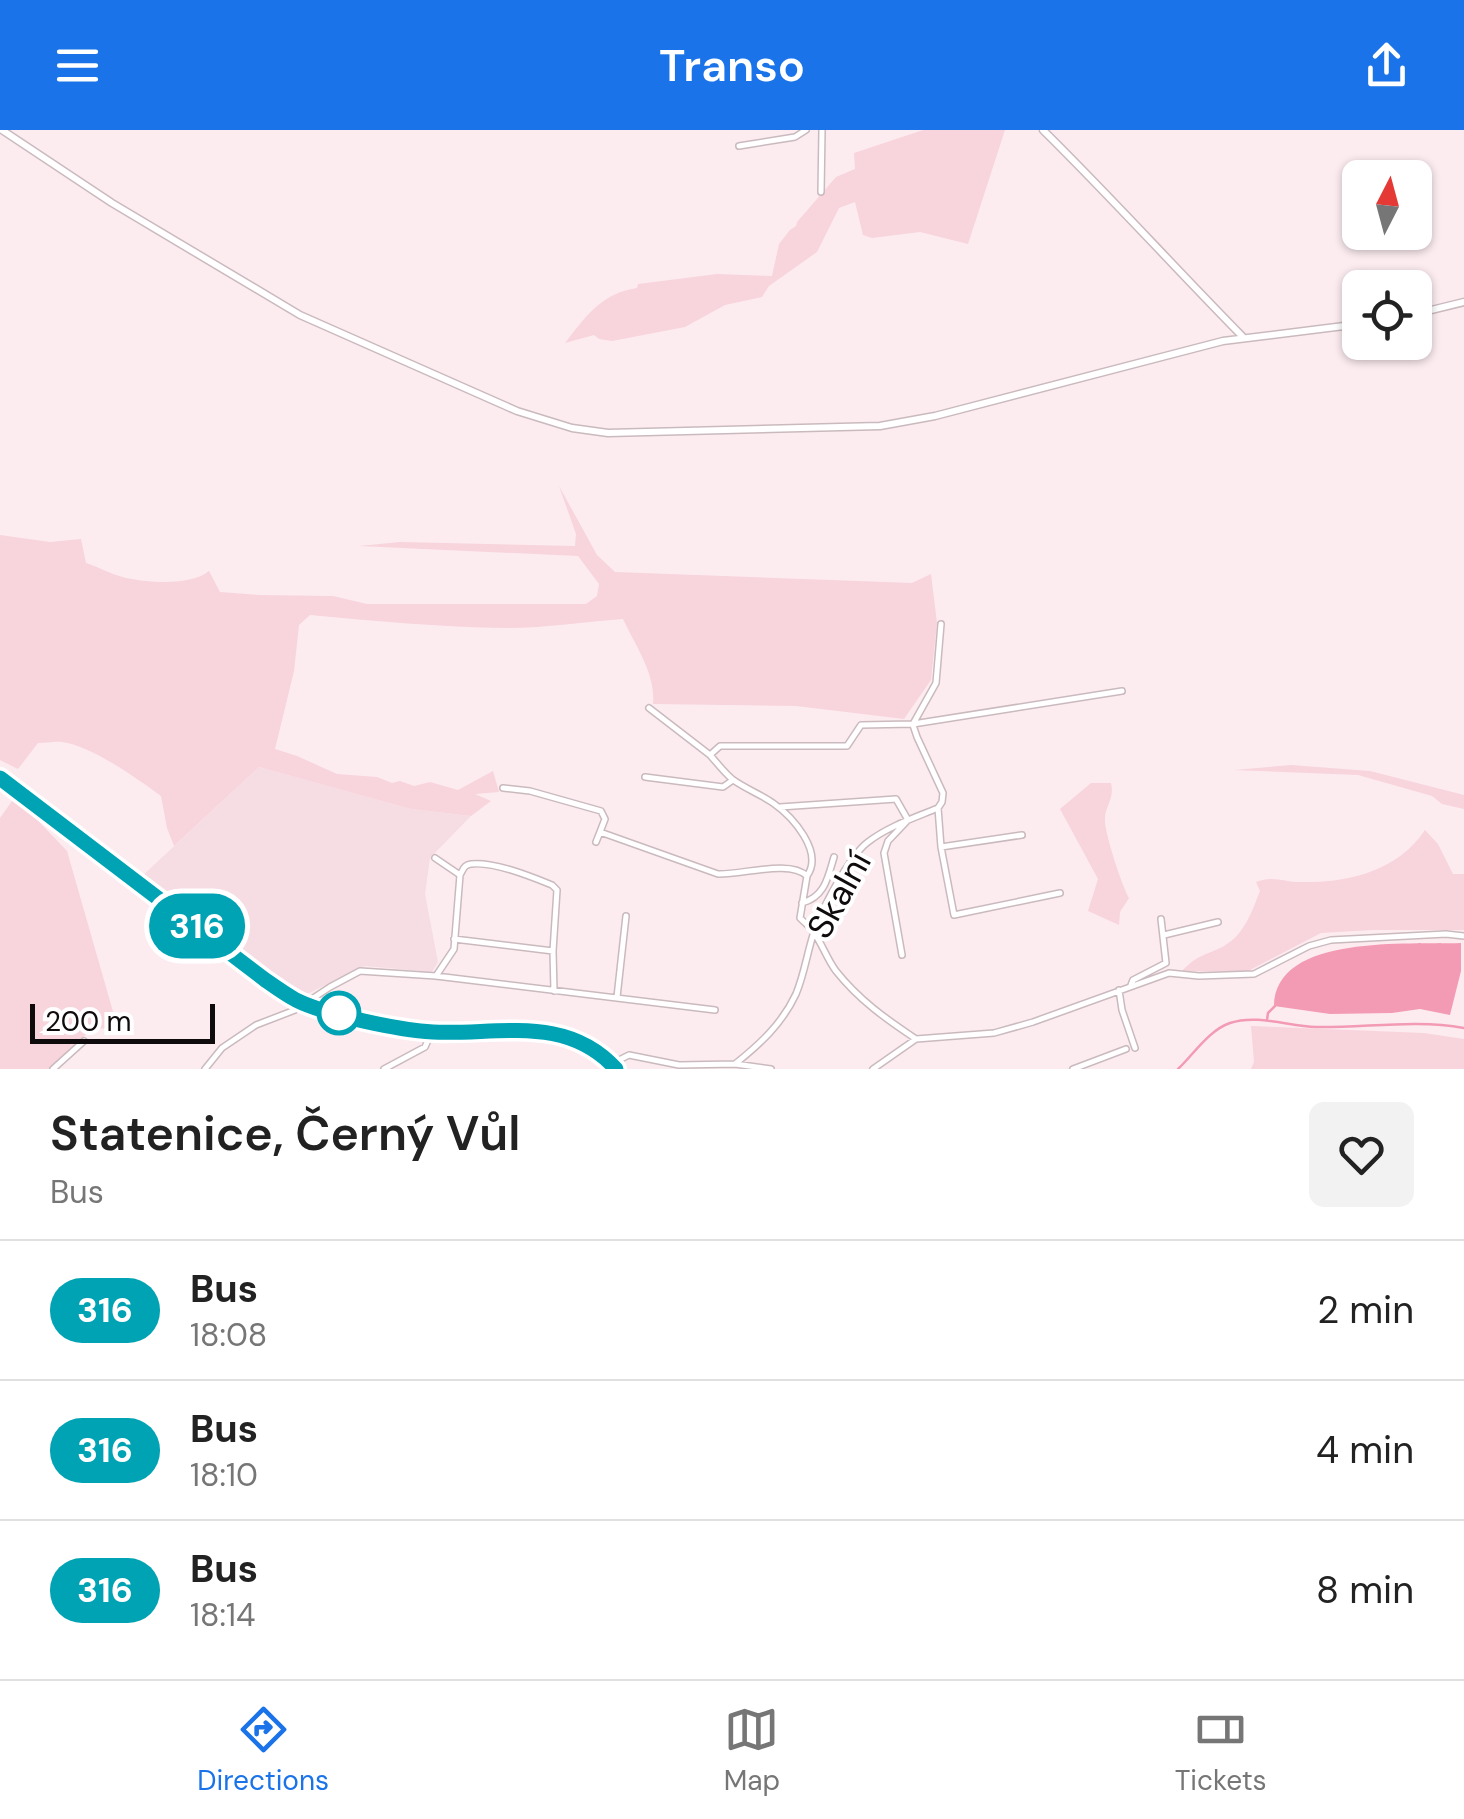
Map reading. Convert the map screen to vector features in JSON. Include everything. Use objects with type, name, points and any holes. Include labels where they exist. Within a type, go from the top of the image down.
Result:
[{"type":"main road","points":[[2,780],[264,979],[305,1004],[432,1032],[560,1034],[584,1042],[614,1066]]},
{"type":"street","points":[[2,130],[112,203],[300,316],[517,412],[572,428],[608,433],[880,426],[934,416],[1243,336],[1342,327]]},
{"type":"street","points":[[739,146],[795,136],[806,130]]},
{"type":"street","points":[[820,192],[822,130]]},
{"type":"street","points":[[1043,130],[1243,336]]},
{"type":"street","points":[[1432,310],[1464,302]]},
{"type":"street","points":[[941,624],[936,683],[913,724],[943,793],[938,808],[941,847],[954,915],[1060,892]]},
{"type":"street","points":[[710,756],[720,746],[847,746],[861,726],[913,724],[1122,691]]},
{"type":"street","points":[[649,708],[734,780],[778,807],[800,830],[813,854],[800,918],[814,931],[822,950],[856,996],[916,1039]]},
{"type":"street","points":[[644,777],[723,786],[734,780]]},
{"type":"street","points":[[503,788],[530,791],[601,811],[605,819],[596,842]]},
{"type":"street","points":[[778,807],[896,799],[908,820],[888,841],[884,853],[902,955]]},
{"type":"street","name":"Skalní","points":[[736,1064],[781,1020],[801,980],[814,931],[841,877],[864,844],[893,826],[938,808]]},
{"type":"street","points":[[600,832],[718,874],[787,867],[802,870],[807,876]]},
{"type":"street","points":[[941,847],[1022,835]]},
{"type":"street","points":[[802,903],[820,894],[834,857]]},
{"type":"street","points":[[435,858],[460,874]]},
{"type":"street","points":[[436,976],[454,949],[460,874],[471,864],[510,869],[557,890],[554,991]]},
{"type":"street","points":[[617,997],[626,916]]},
{"type":"street","points":[[1131,987],[1133,980],[1166,962],[1161,919]]},
{"type":"street","points":[[1164,935],[1218,922]]},
{"type":"street","points":[[873,1069],[916,1039],[994,1034],[1169,974],[1254,974],[1309,946],[1331,940],[1464,936]]},
{"type":"street","points":[[454,939],[553,951]]},
{"type":"street","points":[[204,1069],[222,1048],[256,1025],[296,1010],[360,971],[436,976],[714,1010]]},
{"type":"street","points":[[1119,990],[1135,1048]]},
{"type":"street","points":[[384,1069],[424,1047],[432,1032]]},
{"type":"street","points":[[53,1069],[84,1041]]},
{"type":"street","points":[[1073,1069],[1126,1049]]},
{"type":"street","points":[[614,1066],[629,1055],[679,1064],[736,1064],[771,1069]]},
{"type":"shaded area","points":[[923,130],[1005,130],[968,244],[920,232],[872,238],[863,235],[855,202],[839,208],[817,252],[769,286],[762,297],[725,305],[685,327],[612,341],[594,335],[565,343],[604,300],[637,288],[638,284],[717,274],[772,276],[779,244],[836,177],[855,169],[854,153]]},
{"type":"shaded area","points":[[559,486],[597,555],[615,572],[912,583],[931,574],[937,623],[931,680],[904,719],[796,706],[653,704],[648,671],[623,619],[506,628],[310,615],[299,625],[294,671],[275,749],[337,774],[377,777],[414,786],[430,782],[458,790],[493,771],[499,792],[475,794],[491,801],[471,816],[411,809],[259,767],[174,846],[161,796],[100,756],[73,744],[56,742],[38,743],[18,769],[0,760],[0,535],[50,542],[81,539],[86,563],[132,579],[183,581],[209,571],[220,592],[333,596],[367,604],[586,604],[597,596],[599,584],[578,556],[359,546],[400,542],[575,546],[576,534]]},
{"type":"shaded area","points":[[1291,765],[1370,771],[1464,795],[1464,809],[1358,775],[1234,770]]},
{"type":"shaded area","points":[[259,767],[411,809],[471,816],[430,858],[425,894],[438,962],[432,972],[365,966],[301,997],[140,878]]},
{"type":"shaded area","points":[[1091,783],[1111,783],[1106,828],[1129,898],[1120,912],[1119,925],[1088,911],[1098,879],[1060,809]]},
{"type":"shaded area","points":[[12,801],[22,804],[67,851],[118,1029],[92,1028],[52,1069],[0,1069],[0,818]]},
{"type":"shaded area","points":[[1425,830],[1438,844],[1453,874],[1464,874],[1464,930],[1321,933],[1246,972],[1182,971],[1237,935],[1260,891],[1256,882],[1319,882],[1354,877],[1401,856]]},
{"type":"shaded area","points":[[1461,943],[1461,971],[1450,1015],[1420,1009],[1330,1014],[1274,1006],[1280,982],[1296,966],[1320,955],[1380,945]]},
{"type":"shaded area","points":[[1251,1026],[1424,1033],[1464,1039],[1464,1069],[1251,1069]]},
{"type":"waterway","points":[[1267,1020],[1275,1006]]},
{"type":"waterway","points":[[1178,1069],[1215,1031],[1240,1021],[1316,1027],[1409,1024],[1464,1028]]},
{"type":"bus line","name":"316","points":[[0,778],[296,1000],[348,1016],[419,1030],[560,1034],[584,1042],[616,1069]]}]
